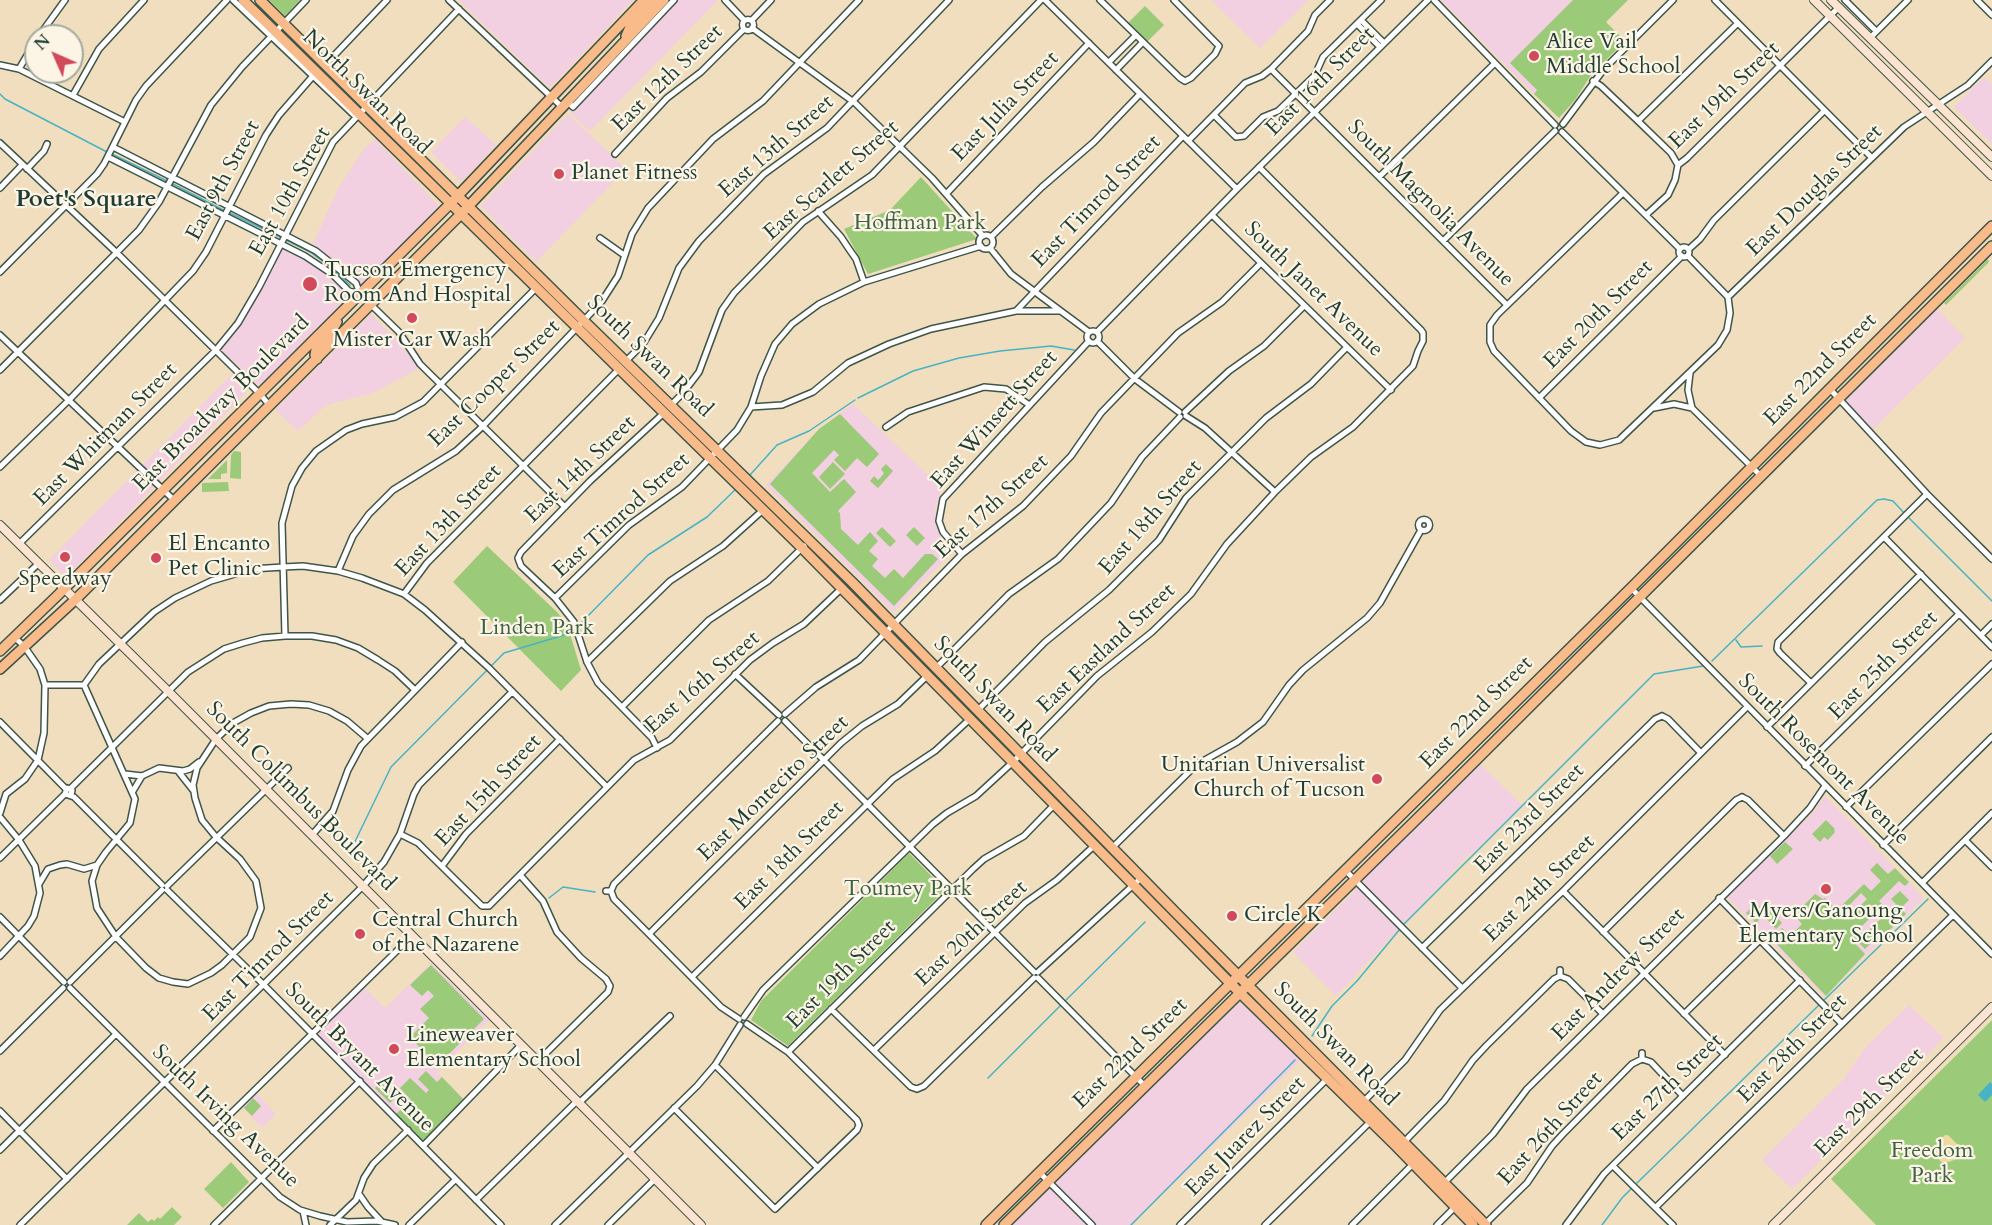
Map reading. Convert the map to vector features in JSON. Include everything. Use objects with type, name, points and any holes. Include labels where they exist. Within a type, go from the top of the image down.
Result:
[{"type":"main road","name":"North Swan Road","points":[[243,0],[273,34],[357,115],[451,203],[465,211]]},
{"type":"main road","name":"North Swan Road","points":[[260,0],[458,196],[465,211]]},
{"type":"main road","name":"East Broadway Boulevard","points":[[0,651],[65,589],[458,196],[644,0]]},
{"type":"main road","points":[[622,44],[630,27],[653,0]]},
{"type":"main road","name":"East Broadway Boulevard","points":[[0,669],[76,599],[465,211],[664,0]]},
{"type":"main road","name":"South Swan Road","points":[[465,211],[536,288],[580,324]]},
{"type":"main road","name":"South Swan Road","points":[[465,211],[890,628],[928,675],[971,718],[1112,848],[1138,882],[1239,993],[1331,1075],[1364,1101],[1404,1142],[1441,1186],[1459,1204],[1486,1225]]},
{"type":"main road","name":"East 22nd Street","points":[[986,1225],[1631,588],[1992,226]]},
{"type":"main road","name":"East 22nd Street","points":[[1004,1225],[1992,246]]},
{"type":"main road","points":[[317,359],[316,350],[329,335],[344,310]]},
{"type":"main road","name":"South Swan Road","points":[[746,487],[763,510],[806,545],[842,588],[936,668],[978,710],[1054,805],[1239,976],[1371,1121],[1413,1164],[1441,1186]]},
{"type":"main road","points":[[1526,692],[1534,701]]},
{"type":"main road","points":[[1420,797],[1429,806]]},
{"type":"main road","name":"South Swan Road","points":[[1459,1204],[1473,1225]]},
{"type":"street","points":[[48,24],[65,0]]},
{"type":"street","points":[[73,95],[99,50],[144,0]]},
{"type":"street","points":[[0,272],[97,174],[108,157],[136,100],[153,77],[226,0]]},
{"type":"street","name":"North Swan Road","points":[[233,0],[273,34],[313,76],[357,115]]},
{"type":"street","points":[[0,370],[117,253],[150,216],[211,105],[306,0]]},
{"type":"street","points":[[326,64],[387,0]]},
{"type":"street","points":[[450,0],[551,97],[564,104]]},
{"type":"street","name":"East Broadway Boulevard","points":[[564,104],[573,107],[674,0]]},
{"type":"street","points":[[725,0],[744,20],[752,20],[754,24],[752,28]]},
{"type":"street","name":"East 12th Street","points":[[752,20],[771,0]]},
{"type":"street","name":"East Cooper Street","points":[[338,571],[353,536],[378,503],[409,479],[456,451],[482,427],[602,301],[618,276],[632,234],[648,208],[713,139],[763,101],[859,0]]},
{"type":"street","name":"East 13th Street","points":[[404,594],[427,563],[643,344],[658,318],[679,268],[699,242],[755,183],[828,128],[949,0]]},
{"type":"street","name":"East Scarlett Street","points":[[668,408],[699,372],[722,310],[734,293],[803,222],[872,175],[1041,0]]},
{"type":"street","points":[[990,248],[1011,274],[1059,312],[1089,332],[1097,332],[1237,189],[1046,0]]},
{"type":"street","points":[[1100,0],[1185,82],[1215,54],[1220,46],[1174,0]]},
{"type":"street","name":"East Timrod Street","points":[[1188,141],[1245,83],[1262,76],[1271,69],[1308,31],[1315,15],[1330,0]]},
{"type":"street","points":[[1214,115],[1236,137],[1240,138],[1263,117],[1278,111],[1296,94],[1318,72],[1323,57],[1381,0]]},
{"type":"street","name":"East 16th Street","points":[[1237,189],[1428,0]]},
{"type":"street","points":[[1434,0],[1555,128],[1562,132],[1680,249],[1680,254],[1685,256],[1728,297]]},
{"type":"street","points":[[1562,132],[1563,124],[1593,81],[1673,0]]},
{"type":"street","points":[[1715,0],[1872,158]]},
{"type":"street","points":[[1814,0],[1992,176]]},
{"type":"street","points":[[1832,0],[1992,157]]},
{"type":"street","points":[[1845,0],[1876,31]]},
{"type":"street","points":[[1870,38],[1908,0]]},
{"type":"street","points":[[1977,0],[1991,13]]},
{"type":"street","name":"East 19th Street","points":[[1646,215],[1668,195],[1676,180],[1678,165],[1839,7]]},
{"type":"street","name":"East 10th Street","points":[[216,350],[243,314],[326,154],[342,130],[459,9]]},
{"type":"street","points":[[744,20],[742,24],[744,29],[752,28]]},
{"type":"street","points":[[1359,22],[1382,45]]},
{"type":"street","points":[[1638,121],[1738,23]]},
{"type":"street","points":[[752,28],[853,101],[946,193],[983,236],[991,237]]},
{"type":"street","name":"East 12th Street","points":[[615,154],[668,98],[701,72],[744,29]]},
{"type":"street","points":[[1108,62],[1136,35]]},
{"type":"street","points":[[1116,70],[1143,42]]},
{"type":"street","name":"East Julia Street","points":[[946,193],[1089,43]]},
{"type":"street","name":"East Douglas Street","points":[[1728,297],[1904,127],[1968,85],[1992,61]]},
{"type":"street","points":[[20,69],[24,62]]},
{"type":"street","points":[[1379,177],[1495,63]]},
{"type":"street","points":[[0,65],[20,69],[125,122]]},
{"type":"street","name":"South Magnolia Avenue","points":[[1271,69],[1507,305],[1490,325],[1490,342],[1500,358],[1571,431],[1586,442],[1600,445],[1619,440],[1718,345],[1727,330],[1730,313],[1728,297]]},
{"type":"street","name":"East 9th Street","points":[[0,467],[69,400],[193,271],[206,252],[279,115],[313,76]]},
{"type":"street","points":[[1593,81],[1671,153],[1678,165]]},
{"type":"street","points":[[991,237],[1041,187],[1094,142],[1140,94]]},
{"type":"street","points":[[1685,256],[1714,220],[1824,111]]},
{"type":"street","points":[[1443,241],[1559,123],[1563,124]]},
{"type":"street","name":"East Timrod Street","points":[[1016,311],[1183,136]]},
{"type":"street","points":[[0,143],[117,253],[270,406]]},
{"type":"street","points":[[0,188],[44,151],[47,144]]},
{"type":"street","points":[[113,147],[286,234],[316,251],[342,271],[356,284],[360,294],[399,332],[420,364],[565,507]]},
{"type":"street","points":[[108,157],[316,262],[349,291],[360,294]]},
{"type":"street","name":"East Eastland Street","points":[[555,1225],[715,1065],[763,990],[940,818],[976,796],[1017,758],[1097,676],[1137,646],[1191,594],[1227,544],[1275,492],[1311,457],[1353,427],[1413,366],[1426,338],[1423,333],[1259,167]]},
{"type":"street","points":[[1507,305],[1623,193]]},
{"type":"street","points":[[818,211],[842,237],[856,259],[864,282]]},
{"type":"street","name":"South Janet Avenue","points":[[1212,215],[1391,390]]},
{"type":"street","points":[[983,236],[980,240],[981,246],[985,249],[990,248]]},
{"type":"street","points":[[990,248],[993,244],[991,237]]},
{"type":"street","points":[[600,238],[624,255]]},
{"type":"street","name":"East Timrod Street","points":[[555,598],[625,529],[682,487],[737,430],[751,407],[775,344],[792,324],[819,304],[864,282],[981,246]]},
{"type":"street","points":[[1680,249],[1684,247],[1689,249]]},
{"type":"street","name":"East 20th Street","points":[[1539,398],[1685,256]]},
{"type":"street","name":"East 17th Street","points":[[649,934],[608,891],[614,884],[782,718],[816,687],[859,660],[962,554],[1023,506],[1071,456],[1101,413],[1178,333],[1222,302],[1261,263]]},
{"type":"street","points":[[285,636],[282,523],[292,486],[302,468],[316,451],[346,430],[410,411],[442,386],[536,288]]},
{"type":"street","points":[[936,668],[1009,594],[1058,559],[1111,503],[1142,457],[1182,414],[1229,371],[1264,346],[1304,306]]},
{"type":"street","points":[[751,407],[782,405],[813,392],[848,363],[932,328],[1016,311],[1059,312]]},
{"type":"street","points":[[1089,332],[1087,337],[1089,341],[1092,343],[1097,341]]},
{"type":"street","points":[[1097,332],[1099,336],[1097,341]]},
{"type":"street","points":[[0,334],[175,501]]},
{"type":"street","name":"East Winsett Street","points":[[962,554],[943,532],[939,521],[943,499],[1089,341]]},
{"type":"street","points":[[1097,341],[1135,379],[1205,428],[1275,492]]},
{"type":"street","name":"East 18th Street","points":[[978,710],[1045,642],[1109,590],[1159,540],[1186,498],[1266,418],[1311,384],[1347,347]]},
{"type":"street","name":"East Whitman Street","points":[[19,544],[216,350]]},
{"type":"street","points":[[1690,373],[1688,390],[1692,408]]},
{"type":"street","points":[[886,427],[908,412],[984,387],[1006,389],[1028,405]]},
{"type":"street","points":[[1829,388],[1927,494],[1992,558]]},
{"type":"street","points":[[1652,408],[1674,404],[1692,408],[1761,476]]},
{"type":"street","name":"East 14th Street","points":[[555,598],[518,562],[518,554],[668,408]]},
{"type":"street","points":[[1811,683],[1780,653],[1775,645],[1927,494]]},
{"type":"street","points":[[587,662],[670,581],[723,546],[763,510]]},
{"type":"street","name":"South Columbus Boulevard","points":[[0,525],[700,1225]]},
{"type":"street","points":[[1112,848],[1196,765],[1237,741],[1263,722],[1289,685],[1303,670],[1367,618],[1380,603],[1421,530]]},
{"type":"street","points":[[1884,537],[1992,647]]},
{"type":"street","points":[[622,707],[709,620],[768,581],[806,545]]},
{"type":"street","points":[[1,599],[39,563]]},
{"type":"street","points":[[84,685],[99,664],[154,612],[192,590],[229,575],[252,569],[303,566],[338,571],[404,594],[462,642],[607,787]]},
{"type":"street","points":[[1767,727],[1922,574]]},
{"type":"street","name":"East 16th Street","points":[[442,866],[486,908],[634,760],[675,737],[735,674],[765,648],[809,621],[842,588]]},
{"type":"street","name":"South Rosemont Avenue","points":[[1631,588],[1992,954]]},
{"type":"street","points":[[555,598],[574,622],[587,662],[598,683],[652,738],[657,748]]},
{"type":"street","name":"East 25th Street","points":[[1805,766],[1959,614]]},
{"type":"street","points":[[1981,635],[1992,624]]},
{"type":"street","points":[[0,858],[188,672],[225,649],[262,638],[285,636],[312,636],[336,640],[358,648],[394,671],[415,690]]},
{"type":"street","points":[[0,956],[19,937],[34,915],[40,893],[35,866],[0,815],[3,794],[25,779],[38,760],[44,733],[45,685],[40,669],[24,646],[14,637]]},
{"type":"street","points":[[312,835],[333,811],[352,761],[367,738],[462,642]]},
{"type":"street","points":[[1846,807],[1992,664]]},
{"type":"street","points":[[735,674],[825,760],[1145,1086]]},
{"type":"street","name":"East Montecito Street","points":[[649,934],[849,735],[898,704],[928,675]]},
{"type":"street","points":[[45,685],[84,685]]},
{"type":"street","points":[[84,685],[133,791],[135,804],[130,823],[106,852],[97,866],[92,881]]},
{"type":"street","name":"East Timrod Street","points":[[20,1225],[363,886],[384,862],[400,834],[419,784],[512,692]]},
{"type":"street","points":[[84,869],[92,881],[97,908],[116,937],[159,978],[188,984],[199,980],[233,956],[250,937],[261,908],[260,892],[256,881],[248,868],[202,820],[194,790],[197,768],[216,739],[233,723],[250,713],[269,706],[291,704],[309,705],[329,711],[347,721],[367,738]]},
{"type":"street","name":"East 24th Street","points":[[1364,1101],[1406,1060],[1429,1024],[1462,988],[1563,891],[1747,707]]},
{"type":"street","name":"East 23rd Street","points":[[1422,948],[1662,713],[1701,753]]},
{"type":"street","name":"East 18th Street","points":[[692,977],[893,778],[935,752],[971,718]]},
{"type":"street","name":"South Bryant Avenue","points":[[0,722],[501,1225]]},
{"type":"street","points":[[1883,845],[1992,737]]},
{"type":"street","name":"East 15th Street","points":[[442,866],[466,834],[560,739]]},
{"type":"street","points":[[125,774],[141,776],[159,768],[177,771],[190,769],[202,760]]},
{"type":"street","points":[[0,1051],[265,788],[288,768]]},
{"type":"street","points":[[177,771],[194,790]]},
{"type":"street","points":[[133,791],[141,776]]},
{"type":"street","name":"East Andrew Street","points":[[1441,1186],[1493,1134],[1527,1089],[1784,836],[1810,808],[1825,786]]},
{"type":"street","points":[[1742,790],[1742,797]]},
{"type":"street","points":[[1603,932],[1736,800],[1742,797]]},
{"type":"street","points":[[1742,797],[1748,800],[1784,836]]},
{"type":"street","name":"East 19th Street","points":[[788,1052],[984,859],[1023,836],[1054,805]]},
{"type":"street","points":[[1922,884],[1992,813]]},
{"type":"street","points":[[400,834],[418,843],[442,866]]},
{"type":"street","points":[[1965,840],[1992,867]]},
{"type":"street","name":"East 20th Street","points":[[874,1050],[1025,903],[1057,880],[1095,845]]},
{"type":"street","points":[[35,866],[48,869],[67,864],[84,869],[97,866]]},
{"type":"street","points":[[39,884],[48,869]]},
{"type":"street","points":[[1346,871],[1462,988]]},
{"type":"street","points":[[520,875],[543,901],[556,932],[580,958],[606,979],[610,986],[608,992],[538,1061]]},
{"type":"street","points":[[831,1009],[917,1091],[1036,975],[1138,882]]},
{"type":"street","points":[[1563,891],[1725,1055]]},
{"type":"street","points":[[1719,898],[1842,1024]]},
{"type":"street","name":"East 28th Street","points":[[1656,1207],[1953,915]]},
{"type":"street","name":"South Irving Avenue","points":[[0,917],[280,1197],[303,1211],[337,1220],[395,1225]]},
{"type":"street","points":[[649,934],[721,1007],[788,1052],[856,1120],[859,1127],[775,1209],[674,1108]]},
{"type":"street","points":[[213,1131],[412,936]]},
{"type":"street","points":[[1684,1014],[1760,940]]},
{"type":"street","points":[[1404,1142],[1444,1101],[1473,1060],[1560,973],[1569,979],[1603,1014]]},
{"type":"street","name":"East 27th Street","points":[[1566,1225],[1597,1181],[1800,980]]},
{"type":"street","name":"East 29th Street","points":[[1773,1225],[1992,1007]]},
{"type":"street","points":[[476,1200],[670,1016]]},
{"type":"street","points":[[0,1150],[116,1034]]},
{"type":"street","points":[[423,1146],[521,1045]]},
{"type":"street","name":"East 26th Street","points":[[1486,1225],[1527,1183],[1563,1134],[1642,1056],[1651,1062],[1683,1096]]},
{"type":"street","points":[[715,1065],[818,1168]]},
{"type":"street","name":"East Juarez Street","points":[[1180,1225],[1331,1075]]},
{"type":"street","points":[[214,1225],[360,1082]]},
{"type":"street","points":[[0,1111],[67,1179]]},
{"type":"street","points":[[1265,1225],[1371,1121]]},
{"type":"street","points":[[330,1225],[357,1200],[364,1178],[373,1164],[408,1130]]},
{"type":"street","points":[[1352,1225],[1413,1164]]},
{"type":"street","points":[[1613,1166],[1673,1225]]},
{"type":"street","points":[[1039,1172],[1092,1225]]},
{"type":"street","points":[[608,1225],[655,1179]]},
{"type":"street","points":[[409,1225],[455,1180]]},
{"type":"street","points":[[359,1194],[381,1222]]},
{"type":"street","points":[[1437,1225],[1459,1204]]},
{"type":"street","points":[[303,1211],[306,1225]]},
{"type":"shaded area","points":[[460,0],[633,0],[550,88]]},
{"type":"shaded area","points":[[678,0],[718,0],[590,131],[570,112]]},
{"type":"shaded area","points":[[1211,0],[1309,0],[1260,48]]},
{"type":"shaded area","name":"Alice Vail Middle School","points":[[1441,0],[1628,0],[1534,94]]},
{"type":"shaded area","points":[[1984,77],[1992,84],[1992,144],[1954,107]]},
{"type":"shaded area","points":[[568,114],[626,169],[536,262],[481,206]]},
{"type":"shaded area","points":[[465,117],[496,145],[461,182],[431,152]]},
{"type":"shaded area","points":[[375,139],[439,206],[358,288],[313,244],[338,189],[363,150]]},
{"type":"shaded area","points":[[281,247],[319,268],[349,295],[260,386],[219,348],[241,324]]},
{"type":"shaded area","points":[[1937,309],[1965,338],[1872,430],[1845,403],[1846,399]]},
{"type":"shaded area","points":[[371,314],[402,346],[419,368],[373,393],[326,405],[298,431],[275,410]]},
{"type":"shaded area","points":[[231,375],[246,390],[246,393],[68,575],[64,575],[49,560]]},
{"type":"shaded area","points":[[853,404],[942,489],[935,508],[936,526],[943,541],[954,551],[893,612],[766,485],[819,429]]},
{"type":"shaded area","points":[[1478,762],[1522,805],[1474,852],[1468,855],[1336,996],[1293,952],[1364,882],[1363,877]]},
{"type":"shaded area","name":"Myers/Ganoung Elementary School","points":[[1825,796],[1924,898],[1824,996],[1727,897],[1812,814]]},
{"type":"shaded area","name":"Lineweaver Elementary School","points":[[431,963],[489,1020],[437,1072],[466,1101],[423,1146],[313,1034],[362,985],[385,1008]]},
{"type":"shaded area","points":[[1237,1002],[1243,1003],[1301,1060],[1131,1225],[1012,1225]]},
{"type":"shaded area","points":[[1909,1005],[1943,1037],[1941,1041],[1792,1189],[1762,1160],[1843,1080],[1865,1048]]},
{"type":"shaded area","points":[[256,1093],[276,1114],[262,1128],[242,1107]]},
{"type":"green space","points":[[269,0],[300,0],[285,16]]},
{"type":"green space","points":[[1573,0],[1628,0],[1606,22],[1625,41],[1591,75],[1575,100],[1559,118],[1534,94],[1537,90],[1510,63]]},
{"type":"green space","points":[[1145,6],[1164,25],[1147,42],[1128,23]]},
{"type":"green space","name":"Hoffman Park","points":[[921,177],[977,239],[868,274],[844,229],[890,210]]},
{"type":"green space","points":[[1988,259],[1989,262],[1946,305],[1944,303]]},
{"type":"green space","points":[[840,414],[879,454],[867,467],[857,458],[845,471],[834,460],[839,455],[834,450],[812,473],[830,492],[844,479],[856,492],[838,511],[841,529],[858,545],[870,532],[878,541],[869,551],[878,559],[872,566],[885,578],[894,569],[903,578],[925,554],[932,554],[938,559],[894,606],[770,484],[819,429]]},
{"type":"green space","points":[[234,451],[241,452],[241,479],[230,478],[231,455]]},
{"type":"green space","points":[[227,460],[227,473],[221,474],[221,479],[208,479]]},
{"type":"green space","points":[[833,462],[845,474],[830,489],[819,477]]},
{"type":"green space","points":[[886,464],[893,471],[878,488],[870,481],[874,476],[878,480],[881,477],[884,473],[881,469]]},
{"type":"green space","points":[[228,482],[229,491],[202,492],[202,483]]},
{"type":"green space","points":[[882,527],[896,541],[890,547],[876,533]]},
{"type":"green space","points":[[914,527],[925,538],[917,546],[906,535]]},
{"type":"green space","name":"Linden Park","points":[[487,546],[567,624],[581,670],[561,691],[453,582]]},
{"type":"green space","points":[[1826,820],[1835,832],[1828,840],[1824,837],[1820,842],[1812,834]]},
{"type":"green space","points":[[1785,842],[1793,849],[1777,864],[1770,856]]},
{"type":"green space","name":"Toumey Park","points":[[909,853],[945,890],[788,1046],[751,1020],[761,1001]]},
{"type":"green space","points":[[1877,863],[1888,874],[1895,868],[1909,882],[1905,886],[1899,881],[1879,901],[1883,905],[1850,938],[1865,954],[1826,996],[1772,939],[1782,928],[1790,936],[1802,924],[1794,915],[1796,913],[1802,919],[1809,912],[1803,906],[1815,894],[1825,898],[1837,910],[1864,884],[1871,891],[1881,881],[1870,870]],"holes":[[[1861,893],[1867,899],[1846,920],[1841,914]]]},
{"type":"green space","points":[[1900,891],[1909,900],[1901,908],[1906,914],[1875,944],[1872,942],[1865,949],[1853,937],[1860,930],[1865,934],[1896,904],[1891,899]]},
{"type":"green space","points":[[1756,903],[1762,909],[1763,916],[1756,923],[1746,913]]},
{"type":"green space","points":[[1771,911],[1782,923],[1776,929],[1765,917]]},
{"type":"green space","points":[[431,965],[484,1019],[444,1059],[434,1055],[430,1058],[410,1037],[429,1018],[420,1009],[434,996],[428,990],[422,996],[410,985]]},
{"type":"green space","name":"Freedom Park","points":[[1992,1020],[1992,1225],[1876,1225],[1831,1179]]},
{"type":"green space","points":[[426,1071],[437,1082],[442,1077],[464,1100],[423,1146],[394,1116],[411,1100],[400,1088],[410,1078],[426,1093],[429,1090],[418,1079]]},
{"type":"green space","points":[[381,1082],[396,1097],[390,1103],[375,1088]]},
{"type":"green space","points":[[253,1098],[261,1106],[252,1116],[244,1108]]},
{"type":"green space","points":[[231,1162],[249,1182],[223,1208],[204,1189]]},
{"type":"green space","points":[[172,1207],[182,1217],[174,1225],[127,1225],[139,1213],[148,1222],[158,1217],[160,1219]]},
{"type":"sand","points":[[1945,1135],[1948,1135],[1963,1150],[1956,1159],[1941,1162],[1931,1149]]},
{"type":"water","points":[[1990,1082],[1992,1095],[1985,1102],[1978,1095]]},
{"type":"waterway","points":[[0,94],[5,99],[107,152]]},
{"type":"waterway","points":[[112,154],[167,181]]},
{"type":"waterway","points":[[171,183],[225,211]]},
{"type":"waterway","points":[[230,213],[282,238]]},
{"type":"waterway","points":[[286,240],[310,252],[350,285]]},
{"type":"waterway","points":[[858,398],[913,371],[959,358],[1051,346],[1074,350]]},
{"type":"waterway","points":[[750,475],[777,445],[809,431],[855,400]]},
{"type":"waterway","points":[[577,627],[648,555],[707,517],[736,489]]},
{"type":"waterway","points":[[1712,661],[1877,500],[1893,501],[1904,513]]},
{"type":"waterway","points":[[1908,517],[1992,601]]},
{"type":"waterway","points":[[349,854],[391,767],[504,653],[571,633],[574,630]]},
{"type":"waterway","points":[[1736,640],[1741,647],[1762,646]]},
{"type":"waterway","points":[[1403,925],[1654,674],[1703,666]]},
{"type":"waterway","points":[[549,898],[563,887],[595,892]]},
{"type":"waterway","points":[[1823,1001],[1928,899]]},
{"type":"waterway","points":[[1064,1002],[1145,922]]},
{"type":"waterway","points":[[1312,1036],[1332,1006],[1357,981],[1400,929]]},
{"type":"waterway","points":[[988,1078],[1061,1005]]},
{"type":"waterway","points":[[1637,1183],[1819,1005]]},
{"type":"waterway","points":[[1131,1225],[1295,1060]]},
{"type":"waterway","points":[[1602,1225],[1631,1189]]},
{"type":"place","name":"Alice Vail Middle School","points":[[1534,56]]},
{"type":"place","name":"Planet Fitness","points":[[559,174]]},
{"type":"place","name":"Tucson Emergency Room And Hospital","points":[[310,284]]},
{"type":"place","name":"Mister Car Wash","points":[[412,318]]},
{"type":"place","name":"Speedway","points":[[65,557]]},
{"type":"place","name":"El Encanto Pet Clinic","points":[[156,558]]},
{"type":"place","name":"Unitarian Universalist Church of Tucson","points":[[1377,779]]},
{"type":"place","name":"Myers/Ganoung Elementary School","points":[[1826,889]]},
{"type":"place","name":"Circle K","points":[[1232,916]]},
{"type":"place","name":"Central Church of the Nazarene","points":[[360,934]]},
{"type":"place","name":"Lineweaver Elementary School","points":[[394,1049]]},
{"type":"district","name":"Poet's Square","points":[[86,200]]}]
